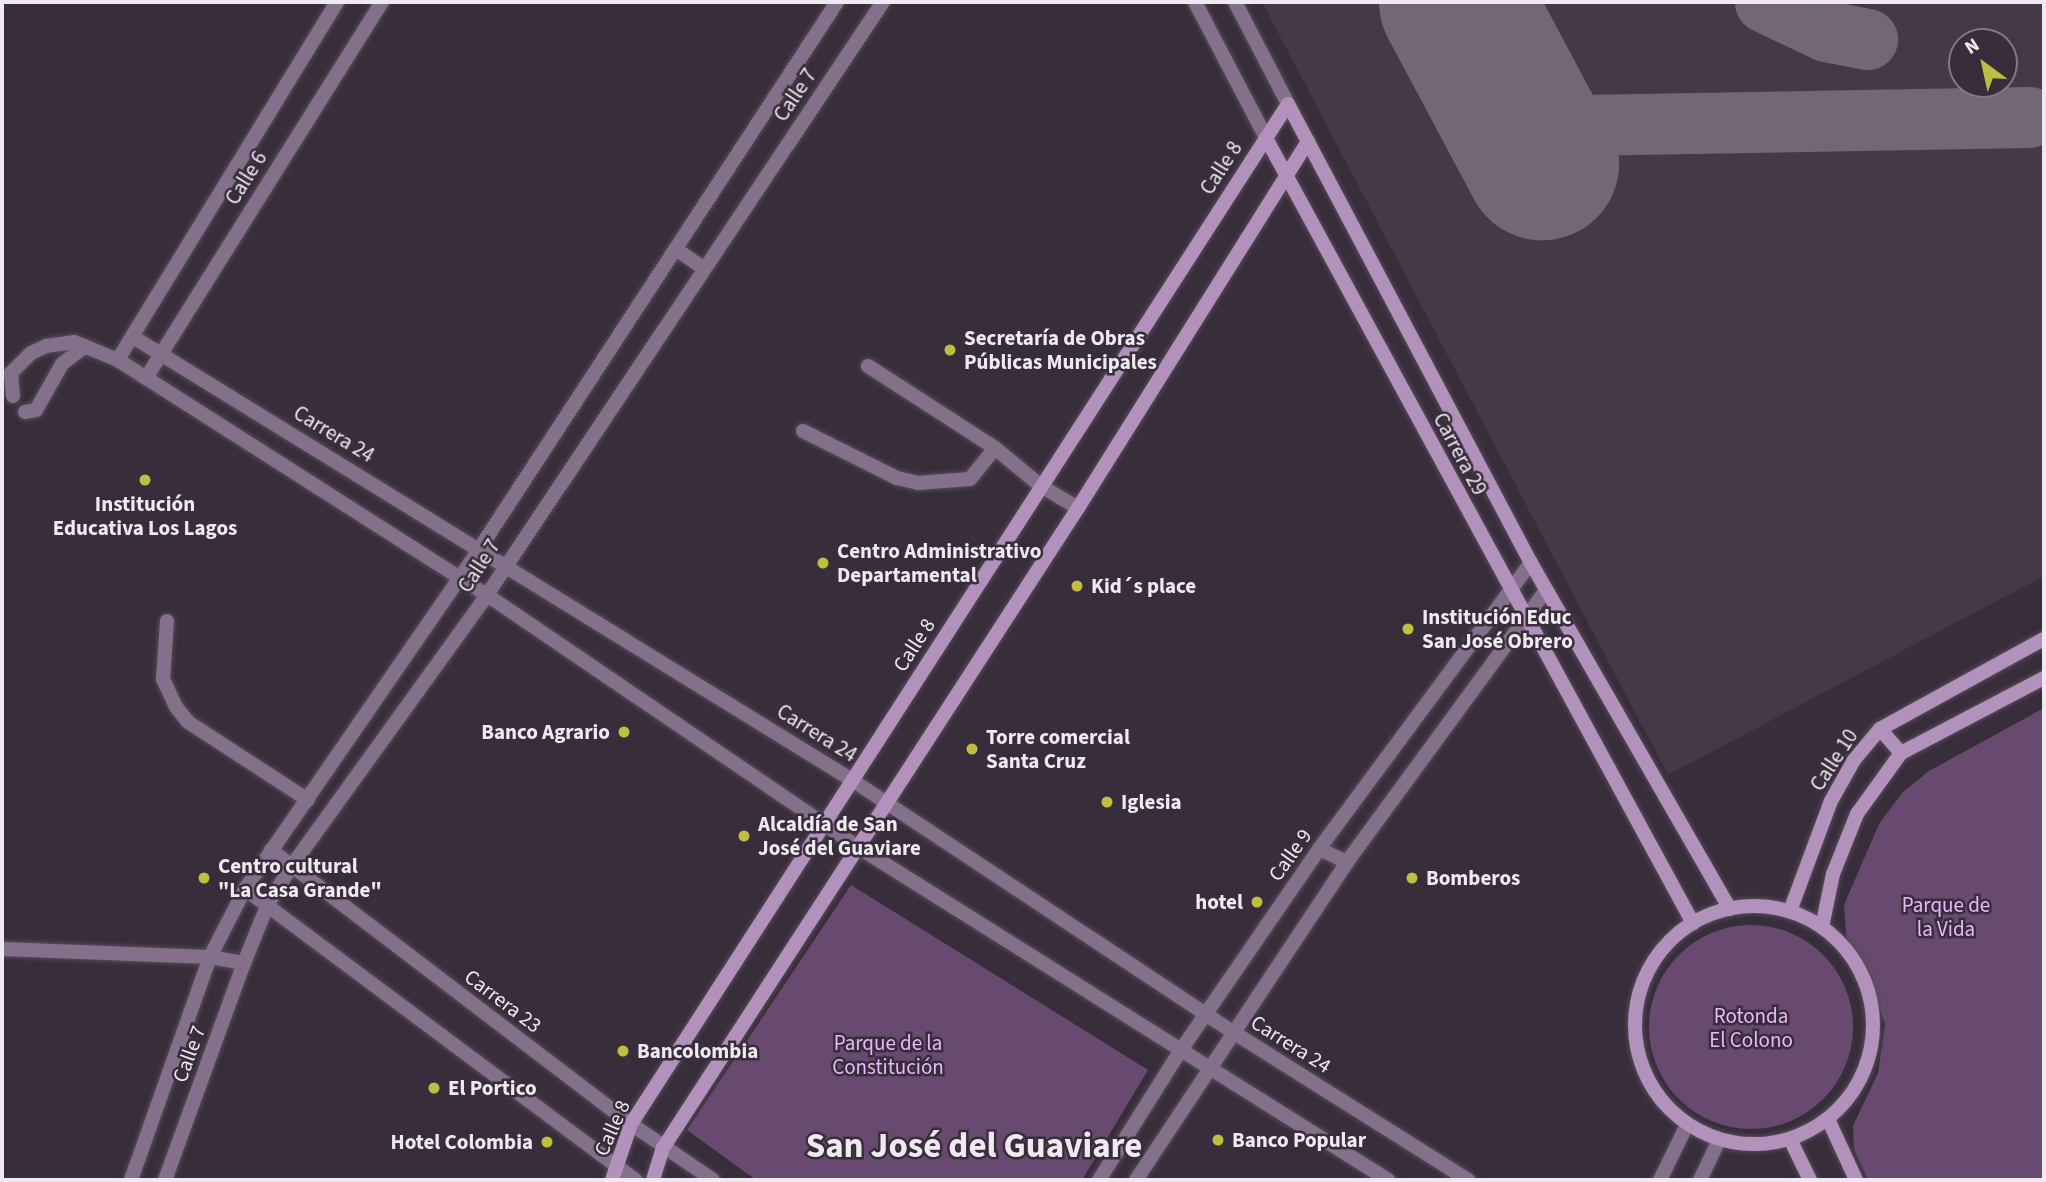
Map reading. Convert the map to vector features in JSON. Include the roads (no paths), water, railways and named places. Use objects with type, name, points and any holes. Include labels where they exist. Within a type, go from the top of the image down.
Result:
[{"type":"main road","name":"Calle 8","points":[[612,1180],[631,1124],[1288,104]]},
{"type":"main road","name":"Carrera 29","points":[[1288,104],[1531,563],[1730,909]]},
{"type":"main road","name":"Carrera 29","points":[[1266,138],[1524,619],[1693,923]]},
{"type":"main road","points":[[653,1180],[663,1148],[1078,508],[1308,141]]},
{"type":"main road","name":"Calle 10","points":[[1790,911],[1830,801],[1854,760],[1880,729],[2044,639]]},
{"type":"main road","points":[[1822,927],[1833,873],[1857,814],[1902,753],[2044,678]]},
{"type":"main road","points":[[1880,729],[1902,753]]},
{"type":"main road","points":[[1760,906],[1790,911],[1822,927],[1855,963],[1867,985],[1874,1021],[1869,1058],[1853,1092],[1828,1119],[1790,1139],[1755,1145],[1719,1140],[1687,1125],[1668,1109],[1642,1069],[1634,1023],[1645,976],[1674,937],[1693,923],[1730,909],[1760,906]]},
{"type":"main road","points":[[1828,1119],[1856,1180]]},
{"type":"main road","points":[[1790,1139],[1810,1180]]},
{"type":"street","name":"Calle 6","points":[[118,360],[337,2]]},
{"type":"street","name":"Calle 6","points":[[146,379],[382,2]]},
{"type":"street","name":"Calle 7","points":[[131,1180],[210,957],[245,888],[480,548],[837,2]]},
{"type":"street","name":"Calle 7","points":[[165,1180],[268,904],[291,867],[487,595],[702,267],[883,2]]},
{"type":"street","name":"Carrera 29","points":[[1195,2],[1266,138]]},
{"type":"street","name":"Carrera 29","points":[[1235,2],[1288,104]]},
{"type":"street","points":[[676,249],[702,267]]},
{"type":"street","name":"Carrera 24","points":[[133,337],[480,548],[852,780],[1233,1032],[1468,1180]]},
{"type":"street","points":[[13,396],[11,373],[30,353],[60,343],[85,346],[118,360],[460,577],[858,848],[1388,1180]]},
{"type":"street","points":[[24,412],[36,410],[62,364],[85,346]]},
{"type":"street","points":[[869,366],[995,448],[1041,486],[1078,508]]},
{"type":"street","points":[[803,430],[897,478],[918,483],[970,479],[995,448]]},
{"type":"street","name":"Calle 9","points":[[1100,1180],[1181,1050],[1319,849],[1531,563]]},
{"type":"street","points":[[1136,1180],[1347,862],[1546,590]]},
{"type":"street","points":[[167,621],[163,679],[176,707],[188,722],[308,800]]},
{"type":"street","points":[[1319,849],[1347,862]]},
{"type":"street","name":"Carrera 23","points":[[271,850],[663,1148],[713,1180]]},
{"type":"street","points":[[245,888],[618,1164],[635,1180]]},
{"type":"street","points":[[2,949],[210,957],[244,963]]},
{"type":"street","points":[[1660,1180],[1687,1125]]},
{"type":"street","points":[[1700,1180],[1719,1140]]},
{"type":"place","name":"Secretaría de Obras Públicas Municipales","points":[[950,350]]},
{"type":"place","name":"Institución Educativa Los Lagos","points":[[145,480]]},
{"type":"place","name":"Centro Administrativo Departamental","points":[[823,563]]},
{"type":"place","name":"Kid´s place","points":[[1077,586]]},
{"type":"place","name":"Institución Educ San José Obrero","points":[[1408,629]]},
{"type":"place","name":"Banco Agrario","points":[[624,732]]},
{"type":"place","name":"Torre comercial Santa Cruz","points":[[972,749]]},
{"type":"place","name":"Iglesia","points":[[1107,802]]},
{"type":"place","name":"Alcaldía de San José del Guaviare","points":[[744,836]]},
{"type":"place","name":"Centro cultural \"La Casa Grande\"","points":[[204,878]]},
{"type":"place","name":"Bomberos","points":[[1412,878]]},
{"type":"place","name":"hotel","points":[[1257,902]]},
{"type":"place","name":"Bancolombia","points":[[623,1051]]},
{"type":"place","name":"El Portico","points":[[434,1088]]},
{"type":"place","name":"Banco Popular","points":[[1218,1140]]},
{"type":"place","name":"Hotel Colombia","points":[[547,1142]]},
{"type":"district","name":"San José del Guaviare","points":[[974,1146]]},
{"type":"park label","name":"Parque de la Vida","points":[[1946,917]]},
{"type":"park label","name":"Rotonda El Colono","points":[[1751,1028]]},
{"type":"park label","name":"Parque de la Constitución","points":[[888,1055]]}]
